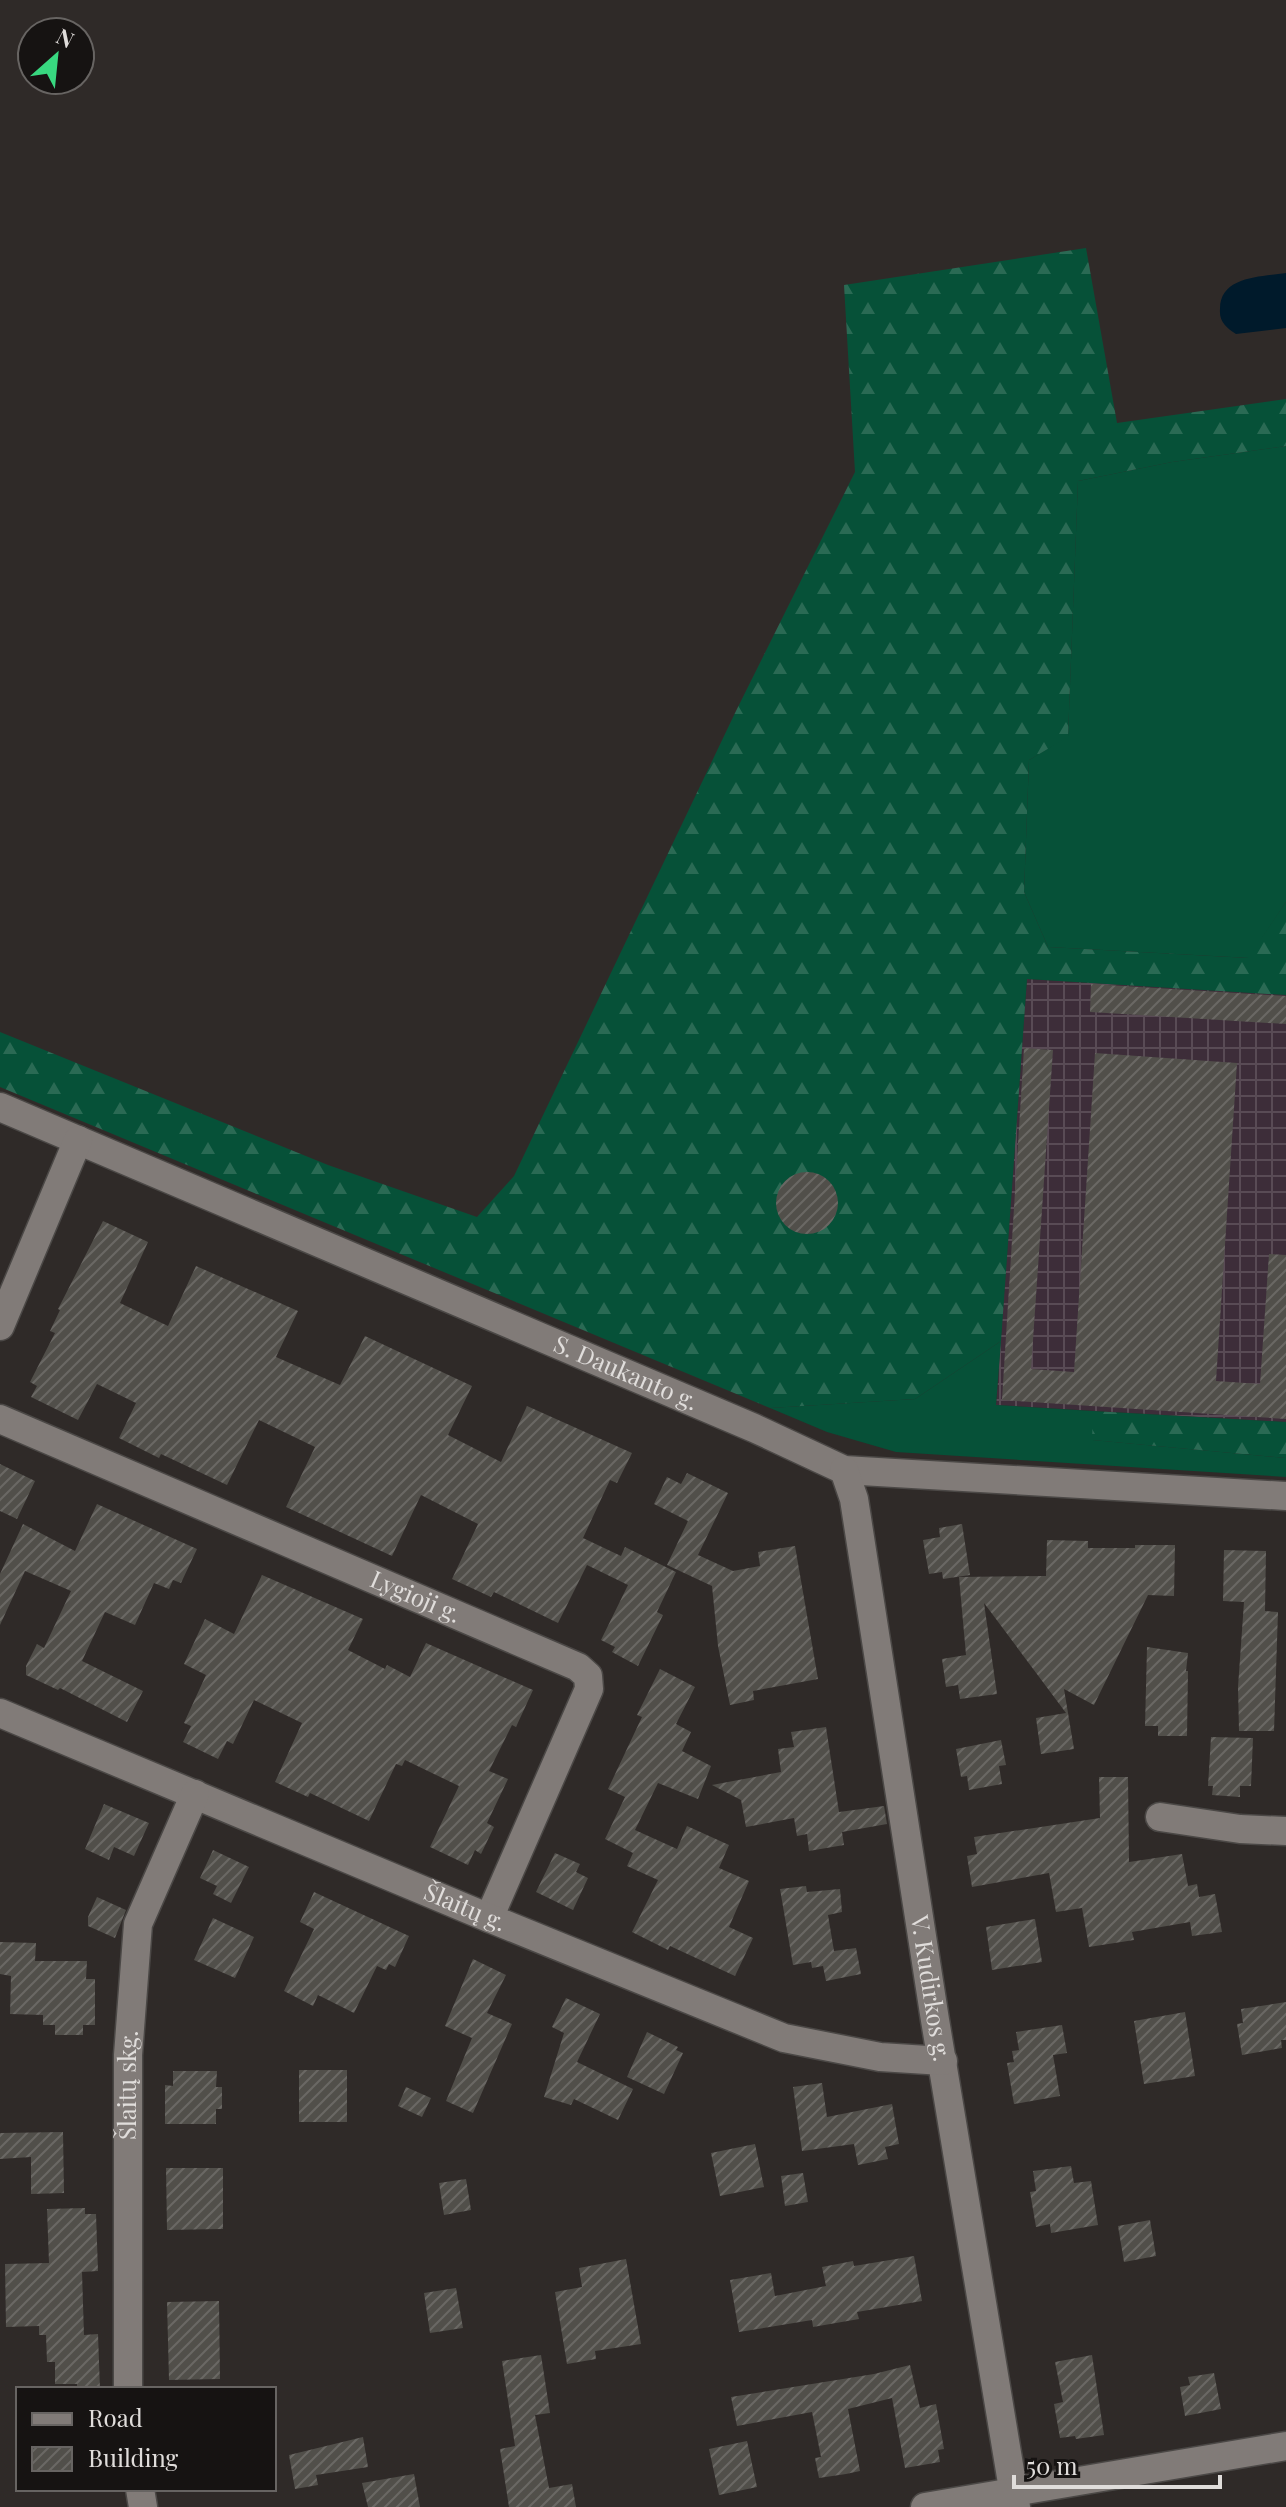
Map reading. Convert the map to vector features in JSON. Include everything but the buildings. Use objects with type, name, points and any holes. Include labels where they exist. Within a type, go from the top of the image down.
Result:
[{"type":"street","name":"S. Daukanto g.","points":[[0,1107],[754,1428],[844,1470],[1286,1496]]},
{"type":"street","points":[[0,1326],[78,1140]]},
{"type":"street","name":"Lygioji g.","points":[[0,1419],[578,1667],[588,1676],[589,1689],[489,1918]]},
{"type":"street","name":"V. Kudirkos g.","points":[[844,1470],[854,1499],[1015,2500]]},
{"type":"street","name":"Šlaitų g.","points":[[0,1713],[784,2038],[880,2057],[943,2061]]},
{"type":"street","name":"Šlaitų skg.","points":[[128,2387],[128,2055],[138,1924],[195,1794]]},
{"type":"street","points":[[1160,1817],[1240,1829],[1286,1831]]},
{"type":"street","points":[[925,2507],[1015,2500],[1286,2446]]},
{"type":"shaded area","points":[[1027,979],[1286,995],[1286,1422],[996,1405]]},
{"type":"green space","points":[[1086,248],[1117,423],[1286,399],[1286,446],[1172,462],[1078,481],[1068,737],[1029,760],[1024,892],[1048,947],[1248,958],[1286,902],[1286,995],[1027,979],[1001,1341],[915,1399],[770,1408],[0,1087],[0,1032],[328,1165],[477,1217],[514,1176],[735,713],[855,472],[844,285]]},
{"type":"green space","points":[[1286,446],[1286,902],[1249,958],[1048,947],[1024,892],[1029,760],[1068,736],[1078,481],[1172,462]]},
{"type":"green space","points":[[1001,1341],[996,1405],[1093,1411],[1093,1440],[1286,1458],[1286,1477],[896,1452],[827,1432],[770,1408],[915,1399]]},
{"type":"green space","points":[[1093,1411],[1286,1422],[1286,1458],[1092,1440]]},
{"type":"water","points":[[1286,273],[1286,328],[1236,334],[1224,324],[1220,309],[1222,298],[1234,284],[1254,277]]}]
